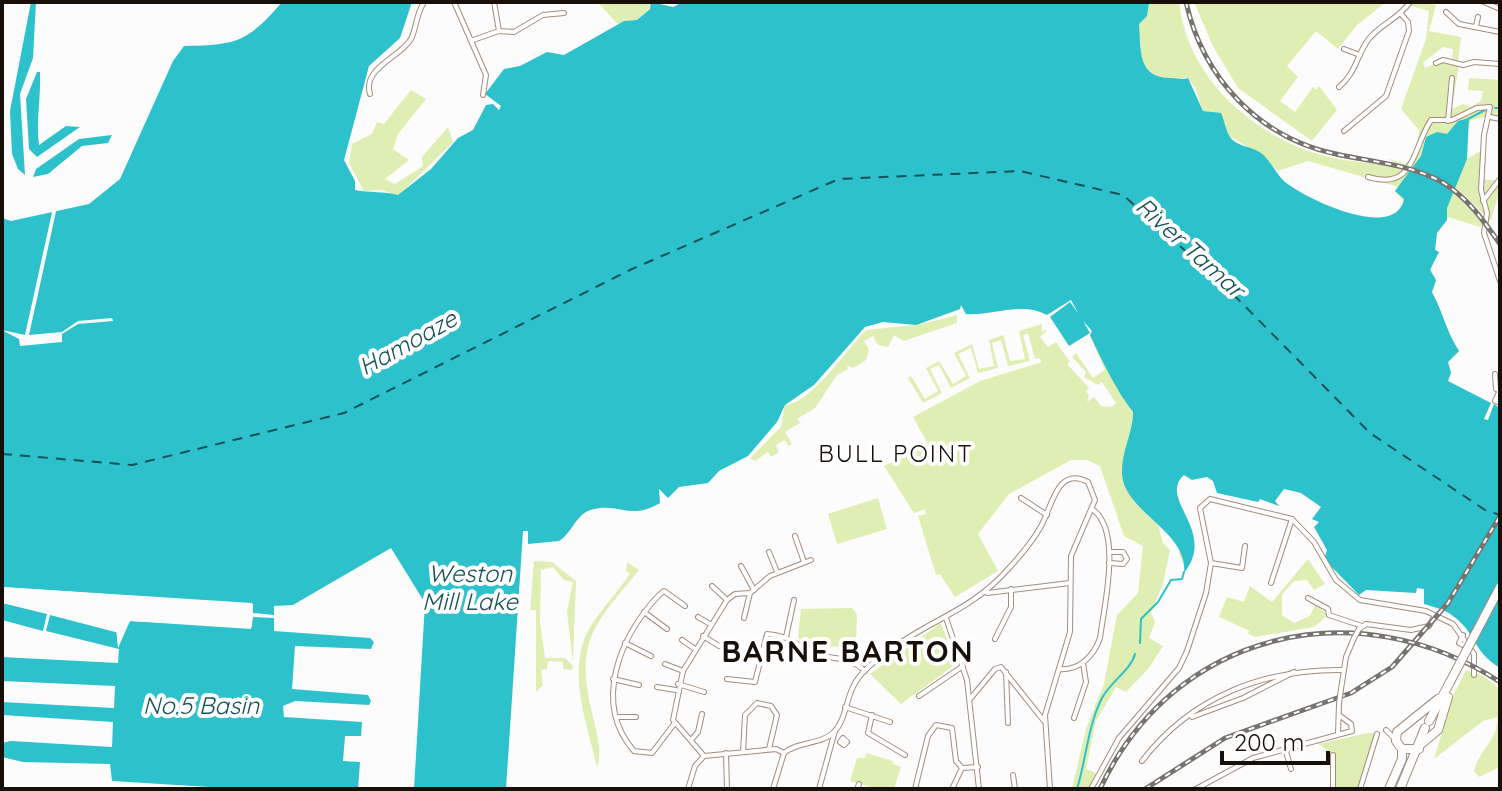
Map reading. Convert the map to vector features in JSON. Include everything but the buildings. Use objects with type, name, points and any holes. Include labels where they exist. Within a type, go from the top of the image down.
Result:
[{"type":"highway","points":[[1452,683],[1500,587]]},
{"type":"highway","points":[[1400,789],[1428,724],[1500,598]]},
{"type":"highway","points":[[1389,789],[1402,759],[1399,745],[1403,726],[1443,698]]},
{"type":"highway","points":[[1399,745],[1419,747],[1438,730],[1443,698]]},
{"type":"highway","points":[[1403,726],[1428,724]]},
{"type":"street","points":[[370,94],[368,86],[380,67],[411,38],[414,18],[424,2]]},
{"type":"street","points":[[454,2],[486,75],[483,95]]},
{"type":"street","points":[[494,2],[499,31]]},
{"type":"street","points":[[1339,87],[1350,79],[1360,55],[1376,31],[1401,14],[1410,2]]},
{"type":"street","points":[[1484,2],[1500,9]]},
{"type":"street","points":[[1446,12],[1449,20],[1497,33]]},
{"type":"street","points":[[473,40],[499,31],[514,32],[543,15],[564,13]]},
{"type":"street","points":[[1344,131],[1352,130],[1361,117],[1386,96],[1391,74],[1409,31],[1408,22],[1401,14]]},
{"type":"street","points":[[1476,26],[1478,17]]},
{"type":"street","points":[[1344,49],[1360,55]]},
{"type":"street","points":[[1474,62],[1476,55]]},
{"type":"street","points":[[1436,63],[1443,60],[1463,65],[1474,62],[1500,64]]},
{"type":"street","points":[[1448,121],[1452,78]]},
{"type":"street","points":[[1368,177],[1387,182],[1398,177],[1410,166],[1431,120],[1448,121],[1484,106],[1491,110],[1482,155],[1483,201],[1487,213],[1484,233],[1500,281]]},
{"type":"street","points":[[1490,117],[1500,119]]},
{"type":"street","points":[[1483,201],[1500,179]]},
{"type":"street","points":[[1495,374],[1495,385],[1500,390],[1498,402]]},
{"type":"street","points":[[819,789],[835,731],[852,689],[865,671],[909,637],[985,594],[1032,540],[1047,515],[1056,490],[1069,478],[1088,482],[1095,495],[1092,509],[1074,547],[1070,583],[1072,619],[1044,721],[1050,789]]},
{"type":"street","points":[[1021,498],[1047,515]]},
{"type":"street","points":[[1091,789],[1119,738],[1184,659],[1201,611],[1211,563],[1200,508],[1206,500],[1267,510],[1292,519],[1350,595],[1360,600],[1426,611],[1447,620],[1463,635],[1459,643],[1463,645],[1467,642],[1474,654],[1474,675]]},
{"type":"street","points":[[1059,669],[1071,669],[1083,663],[1094,652],[1100,638],[1109,552],[1103,519],[1092,509]]},
{"type":"street","points":[[1271,583],[1292,519]]},
{"type":"street","points":[[795,536],[804,562]]},
{"type":"street","points":[[1211,563],[1242,568],[1245,546]]},
{"type":"street","points":[[769,552],[777,572]]},
{"type":"street","points":[[1109,552],[1123,552],[1127,559],[1123,564],[1109,563]]},
{"type":"street","points":[[685,606],[664,591],[644,612],[625,643],[613,679],[620,733],[638,753],[655,750],[665,731],[674,724],[676,690],[683,671],[727,600],[735,594],[754,590],[777,572],[811,560]]},
{"type":"street","points":[[741,566],[754,590],[744,618]]},
{"type":"street","points":[[985,594],[1070,583]]},
{"type":"street","points":[[712,586],[727,600]]},
{"type":"street","points":[[995,639],[1011,607],[1011,589]]},
{"type":"street","points":[[1308,598],[1328,609],[1329,615],[1360,627],[1411,630],[1429,626],[1434,617]]},
{"type":"street","points":[[786,637],[790,607],[794,600]]},
{"type":"street","points":[[644,612],[667,629]]},
{"type":"street","points":[[698,617],[710,624]]},
{"type":"street","points":[[946,618],[963,666],[970,699],[979,789]]},
{"type":"street","points":[[1338,734],[1343,670],[1360,627]]},
{"type":"street","points":[[727,679],[754,683],[764,635],[786,637],[816,654],[853,661],[865,671]]},
{"type":"street","points":[[703,636],[719,646]]},
{"type":"street","points":[[682,640],[695,649]]},
{"type":"street","points":[[625,643],[651,656]]},
{"type":"street","points":[[1074,718],[1086,682],[1083,663]]},
{"type":"street","points":[[665,664],[683,671]]},
{"type":"street","points":[[919,696],[963,666]]},
{"type":"street","points":[[970,699],[998,667],[1006,672],[1044,721]]},
{"type":"street","points":[[1142,761],[1188,718],[1213,700],[1268,676],[1296,671],[1343,670]]},
{"type":"street","points":[[1188,718],[1271,686],[1296,671]]},
{"type":"street","points":[[1006,672],[1008,723]]},
{"type":"street","points":[[1268,676],[1271,686]]},
{"type":"street","points":[[613,679],[639,685]]},
{"type":"street","points":[[678,684],[704,692]]},
{"type":"street","points":[[657,687],[676,690]]},
{"type":"street","points":[[1213,700],[1217,709]]},
{"type":"street","points":[[743,752],[745,715],[757,703],[771,706],[777,715],[769,749]]},
{"type":"street","points":[[845,707],[890,722]]},
{"type":"street","points":[[691,740],[698,732],[702,714]]},
{"type":"street","points":[[872,715],[868,733],[905,755]]},
{"type":"street","points":[[1196,789],[1253,758],[1352,731],[1351,724],[1339,715]]},
{"type":"street","points":[[616,717],[636,717]]},
{"type":"street","points":[[1338,727],[1344,721]]},
{"type":"street","points":[[674,724],[704,756]]},
{"type":"street","points":[[915,789],[930,731],[936,725],[952,728],[956,761],[962,768]]},
{"type":"street","points":[[773,789],[784,753],[798,745],[827,738],[835,731]]},
{"type":"street","points":[[1360,789],[1372,741],[1377,734]]},
{"type":"street","points":[[827,738],[832,750]]},
{"type":"street","points":[[832,750],[840,743]]},
{"type":"street","points":[[1285,748],[1291,769]]},
{"type":"street","points":[[688,789],[695,766],[704,756],[769,749],[784,753]]},
{"type":"street","points":[[726,753],[727,789]]},
{"type":"street","points":[[1333,755],[1333,789]]},
{"type":"street","points":[[962,768],[978,767]]},
{"type":"street","points":[[952,789],[962,768]]},
{"type":"street","points":[[1013,775],[1015,789]]},
{"type":"green space","points":[[597,2],[651,2],[651,7],[637,20],[624,21],[619,25]]},
{"type":"green space","points":[[1149,2],[1179,2],[1195,55],[1209,78],[1248,118],[1295,146],[1330,157],[1394,167],[1394,162],[1386,158],[1405,164],[1417,153],[1419,130],[1401,109],[1426,39],[1429,11],[1408,5],[1410,2],[1436,5],[1429,31],[1461,37],[1458,62],[1452,60],[1453,49],[1443,47],[1423,63],[1425,68],[1443,60],[1459,64],[1452,109],[1463,104],[1470,107],[1481,101],[1483,91],[1468,90],[1469,78],[1500,80],[1500,114],[1471,120],[1467,129],[1467,159],[1482,150],[1481,179],[1494,180],[1500,189],[1491,221],[1458,189],[1456,193],[1483,224],[1480,227],[1448,217],[1437,233],[1435,250],[1439,252],[1430,267],[1436,280],[1432,292],[1459,351],[1448,362],[1451,376],[1354,214],[1383,218],[1395,214],[1404,202],[1395,192],[1398,187],[1308,161],[1278,171],[1257,152],[1229,136],[1214,113],[1203,111],[1195,87],[1186,77],[1175,79],[1156,75],[1142,61],[1138,32]]},
{"type":"green space","points":[[1194,2],[1386,2],[1357,25],[1338,49],[1316,31],[1287,66],[1298,77],[1280,101],[1295,112],[1313,87],[1316,90],[1319,86],[1337,110],[1312,141],[1238,88],[1213,46]]},
{"type":"green space","points":[[411,90],[426,99],[398,134],[393,149],[409,160],[385,179],[395,184],[423,166],[422,157],[448,127],[453,142],[398,196],[382,190],[364,191],[349,163],[352,144],[372,134],[377,122],[384,124]]},
{"type":"green space","points":[[1009,270],[1046,315],[1027,308],[966,314],[961,305],[960,309],[918,325],[957,315],[957,323],[904,341],[894,335],[888,347],[878,345],[873,336],[864,341],[869,350],[866,360],[853,368],[847,365],[848,369],[837,375],[815,408],[797,419],[800,423],[785,432],[792,444],[789,446],[784,440],[776,445],[779,452],[771,457],[768,452],[755,461],[750,458],[781,427],[785,405],[806,396],[817,386],[866,330],[915,325]]},
{"type":"green space","points":[[1042,324],[1042,333],[1045,329],[1046,332],[1040,337],[1048,347],[1056,342],[1070,362],[1067,364],[1089,388],[1086,391],[1089,396],[1087,402],[1094,397],[1101,406],[1111,407],[1116,403],[1102,382],[1098,385],[1084,377],[1086,372],[1072,357],[1076,353],[1093,378],[1105,370],[1090,335],[1207,470],[1171,477],[1185,567],[1179,554],[1178,533],[1124,460],[1123,477],[1134,502],[1158,525],[1163,543],[1170,550],[1163,584],[1151,613],[1155,622],[1149,638],[1163,646],[1149,668],[1126,692],[1116,687],[1096,721],[1086,769],[1096,773],[1089,789],[1072,789],[1086,729],[1104,684],[1117,615],[1138,593],[1143,546],[1124,536],[1100,466],[1087,460],[1071,460],[1009,494],[978,534],[998,571],[955,597],[940,574],[936,575],[918,516],[926,514],[925,509],[914,513],[884,466],[928,444],[913,417],[980,381],[1042,362],[1039,358],[1035,359],[1028,333],[1023,335],[1030,361],[1008,366],[1001,340],[992,343],[998,368],[978,373],[971,348],[958,354],[970,378],[951,388],[939,365],[930,369],[942,393],[923,403],[908,378],[911,376],[925,399],[938,391],[926,368],[939,361],[953,384],[966,376],[954,353],[972,344],[979,369],[994,366],[989,340],[1003,335],[1010,361],[1025,359],[1019,331]]},
{"type":"green space","points":[[878,498],[887,529],[837,544],[828,514]]},
{"type":"green space","points":[[1308,559],[1325,584],[1314,590],[1307,580],[1294,581],[1282,595],[1282,615],[1294,623],[1310,616],[1315,605],[1328,615],[1314,627],[1255,637],[1247,633],[1250,631],[1219,617],[1227,597],[1244,602],[1250,586],[1272,602]]},
{"type":"green space","points":[[534,561],[552,562],[576,581],[573,662],[567,612],[573,582],[564,580],[553,567],[541,570],[540,622],[545,658],[565,658],[573,666],[572,670],[563,669],[563,662],[548,661],[547,669],[541,670],[543,685],[536,692],[536,610],[530,610]]},
{"type":"green space","points":[[627,562],[639,570],[600,620],[587,650],[587,688],[599,748],[597,767],[581,698],[579,663],[589,629],[630,574],[626,571]]},
{"type":"green space","points":[[852,608],[857,614],[856,647],[808,646],[798,638],[801,609]]},
{"type":"green space","points":[[941,623],[956,664],[901,704],[870,674]]},
{"type":"green space","points":[[1466,670],[1482,675],[1500,689],[1500,767],[1479,777],[1474,771],[1495,731],[1497,717],[1483,721],[1434,759],[1453,696]]},
{"type":"green space","points":[[1378,733],[1365,763],[1360,789],[1333,789],[1331,757],[1318,744]]},
{"type":"green space","points":[[866,753],[893,761],[901,767],[894,789],[877,789],[850,781],[857,758],[865,758]]},
{"type":"water","points":[[31,2],[36,2],[33,58],[20,94],[25,175],[18,169],[12,154],[10,111]]},
{"type":"water","points":[[282,2],[412,2],[400,38],[369,66],[344,160],[355,181],[355,190],[398,195],[431,169],[458,138],[473,130],[486,105],[493,104],[499,110],[501,106],[485,94],[504,69],[520,66],[547,52],[564,55],[624,21],[637,20],[650,9],[651,2],[673,7],[683,2],[1149,2],[1147,16],[1139,24],[1141,53],[1146,68],[1160,77],[1188,78],[1203,111],[1221,113],[1230,137],[1261,153],[1285,182],[1311,198],[1368,217],[1385,217],[1397,211],[1404,199],[1395,191],[1421,156],[1426,137],[1437,132],[1447,134],[1458,121],[1469,118],[1467,159],[1447,208],[1447,220],[1437,233],[1435,250],[1439,252],[1430,270],[1436,280],[1432,292],[1459,351],[1448,362],[1451,373],[1448,381],[1491,403],[1484,419],[1488,420],[1494,404],[1500,408],[1500,668],[1484,655],[1460,622],[1446,612],[1424,604],[1424,589],[1417,588],[1416,593],[1366,590],[1359,595],[1324,559],[1327,550],[1314,527],[1319,522],[1312,519],[1321,507],[1301,493],[1284,489],[1275,501],[1279,506],[1260,499],[1258,502],[1217,493],[1213,481],[1207,477],[1192,480],[1184,475],[1178,484],[1177,495],[1195,543],[1193,558],[1184,573],[1178,548],[1139,507],[1124,484],[1122,466],[1133,412],[1105,366],[1090,335],[1092,331],[1083,321],[1090,333],[1069,346],[1050,317],[1070,302],[1078,313],[1071,300],[1047,315],[1028,309],[966,314],[961,305],[960,309],[916,325],[883,322],[865,327],[814,385],[785,405],[777,422],[748,456],[719,471],[708,483],[679,487],[668,498],[659,489],[660,503],[639,511],[598,508],[588,511],[559,541],[528,544],[528,531],[523,531],[506,789],[414,789],[425,603],[391,548],[293,605],[274,606],[274,631],[370,638],[374,642],[371,649],[295,646],[292,689],[368,695],[369,705],[295,701],[283,706],[284,717],[362,722],[361,736],[345,736],[343,761],[360,762],[358,789],[242,789],[112,781],[110,764],[23,762],[2,757],[2,743],[11,741],[112,747],[113,722],[2,715],[2,702],[114,708],[115,686],[2,681],[2,657],[118,663],[119,649],[46,631],[50,615],[123,634],[130,621],[252,627],[253,604],[2,587],[2,218],[11,221],[89,204],[120,179],[173,61],[184,46],[239,39],[259,26]]},
{"type":"water","points":[[37,72],[40,72],[39,145],[66,126],[80,127],[37,157],[29,149],[26,99]]},
{"type":"water","points":[[112,135],[108,143],[82,146],[48,174],[33,177],[36,169],[79,139]]},
{"type":"water","points":[[2,603],[47,614],[43,631],[2,620]]},
{"type":"pier","points":[[57,207],[29,335],[62,332],[78,321],[112,318],[113,321],[78,324],[62,334],[62,342],[20,346],[19,339],[2,330],[25,335],[53,208]]},
{"type":"pier","points":[[2,587],[252,603],[253,613],[274,615],[274,618],[253,617],[251,629],[130,621],[118,648],[116,628],[121,629],[128,617],[248,624],[249,606],[2,591]]},
{"type":"waterway","points":[[1495,108],[1500,108]]},
{"type":"waterway","points":[[1468,119],[1487,109]]},
{"type":"waterway","points":[[1140,643],[1141,619],[1158,602],[1171,580],[1182,579],[1184,572]]},
{"type":"waterway","points":[[1077,789],[1097,708],[1135,654]]},
{"type":"ferry route","points":[[2,454],[132,465],[344,413],[632,269],[839,179],[1020,171],[1123,195],[1229,290],[1370,433],[1485,510],[1500,515]]},
{"type":"railway","points":[[1186,2],[1206,56],[1238,100],[1259,119],[1308,146],[1403,167],[1442,182],[1467,202],[1500,244]]},
{"type":"railway","points":[[1145,789],[1225,738],[1351,693],[1392,667],[1448,603],[1500,516]]},
{"type":"railway","points":[[1100,789],[1133,735],[1174,692],[1221,661],[1274,641],[1330,633],[1388,637],[1445,653],[1500,682]]},
{"type":"district","name":"BULL POINT","points":[[896,454]]},
{"type":"district","name":"BARNE BARTON","points":[[848,652]]},
{"type":"water label","name":"River Tamar","points":[[1190,248]]},
{"type":"water label","name":"Hamoaze","points":[[408,343]]},
{"type":"water label","name":"Weston Mill Lake","points":[[470,588]]},
{"type":"water label","name":"No.5 Basin","points":[[201,706]]}]
